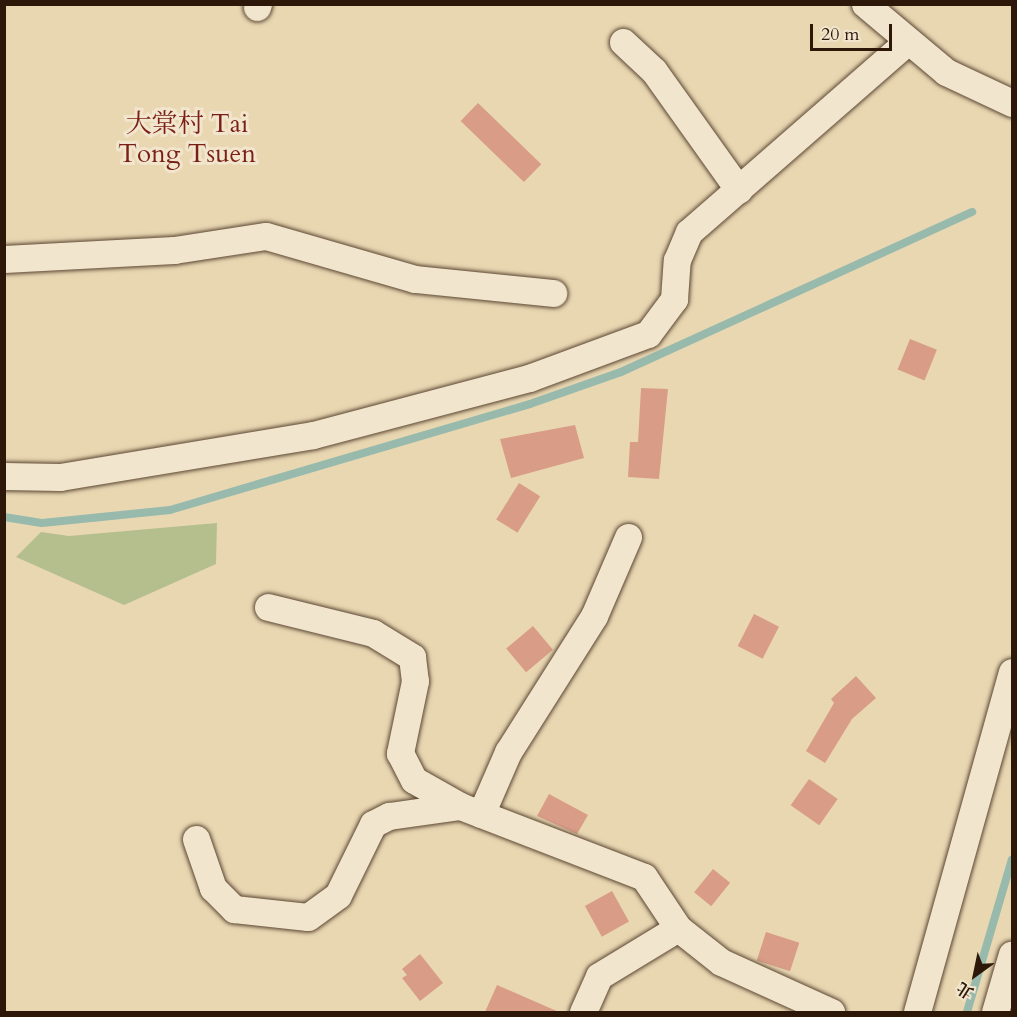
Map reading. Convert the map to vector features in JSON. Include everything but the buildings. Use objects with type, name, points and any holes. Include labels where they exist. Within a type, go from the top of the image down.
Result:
[{"type":"street","points":[[865,4],[907,42],[946,72],[1012,103]]},
{"type":"street","points":[[622,42],[654,71],[739,190]]},
{"type":"street","points":[[4,476],[60,477],[313,435],[529,378],[648,334],[674,299],[677,260],[689,232],[907,42]]},
{"type":"street","points":[[4,259],[174,250],[266,236],[415,279],[553,293]]},
{"type":"street","points":[[471,810],[594,616],[628,537]]},
{"type":"street","points":[[268,607],[373,633],[412,657],[415,681],[400,753],[414,780],[471,810],[644,876],[678,928],[721,962],[831,1012]]},
{"type":"street","points":[[917,1012],[1012,672]]},
{"type":"street","points":[[196,839],[213,888],[234,909],[308,917],[338,895],[373,824],[388,816],[471,810]]},
{"type":"street","points":[[583,1012],[599,976],[678,928]]},
{"type":"street","points":[[995,1012],[1012,954]]},
{"type":"green space","points":[[217,523],[216,564],[124,605],[16,557],[41,532],[69,536]]},
{"type":"waterway","points":[[4,517],[42,523],[170,510],[530,404],[621,372],[972,212]]},
{"type":"waterway","points":[[967,1012],[1012,859]]},
{"type":"district","name":"大棠村 Tai Tong Tsuen","points":[[187,139]]}]
